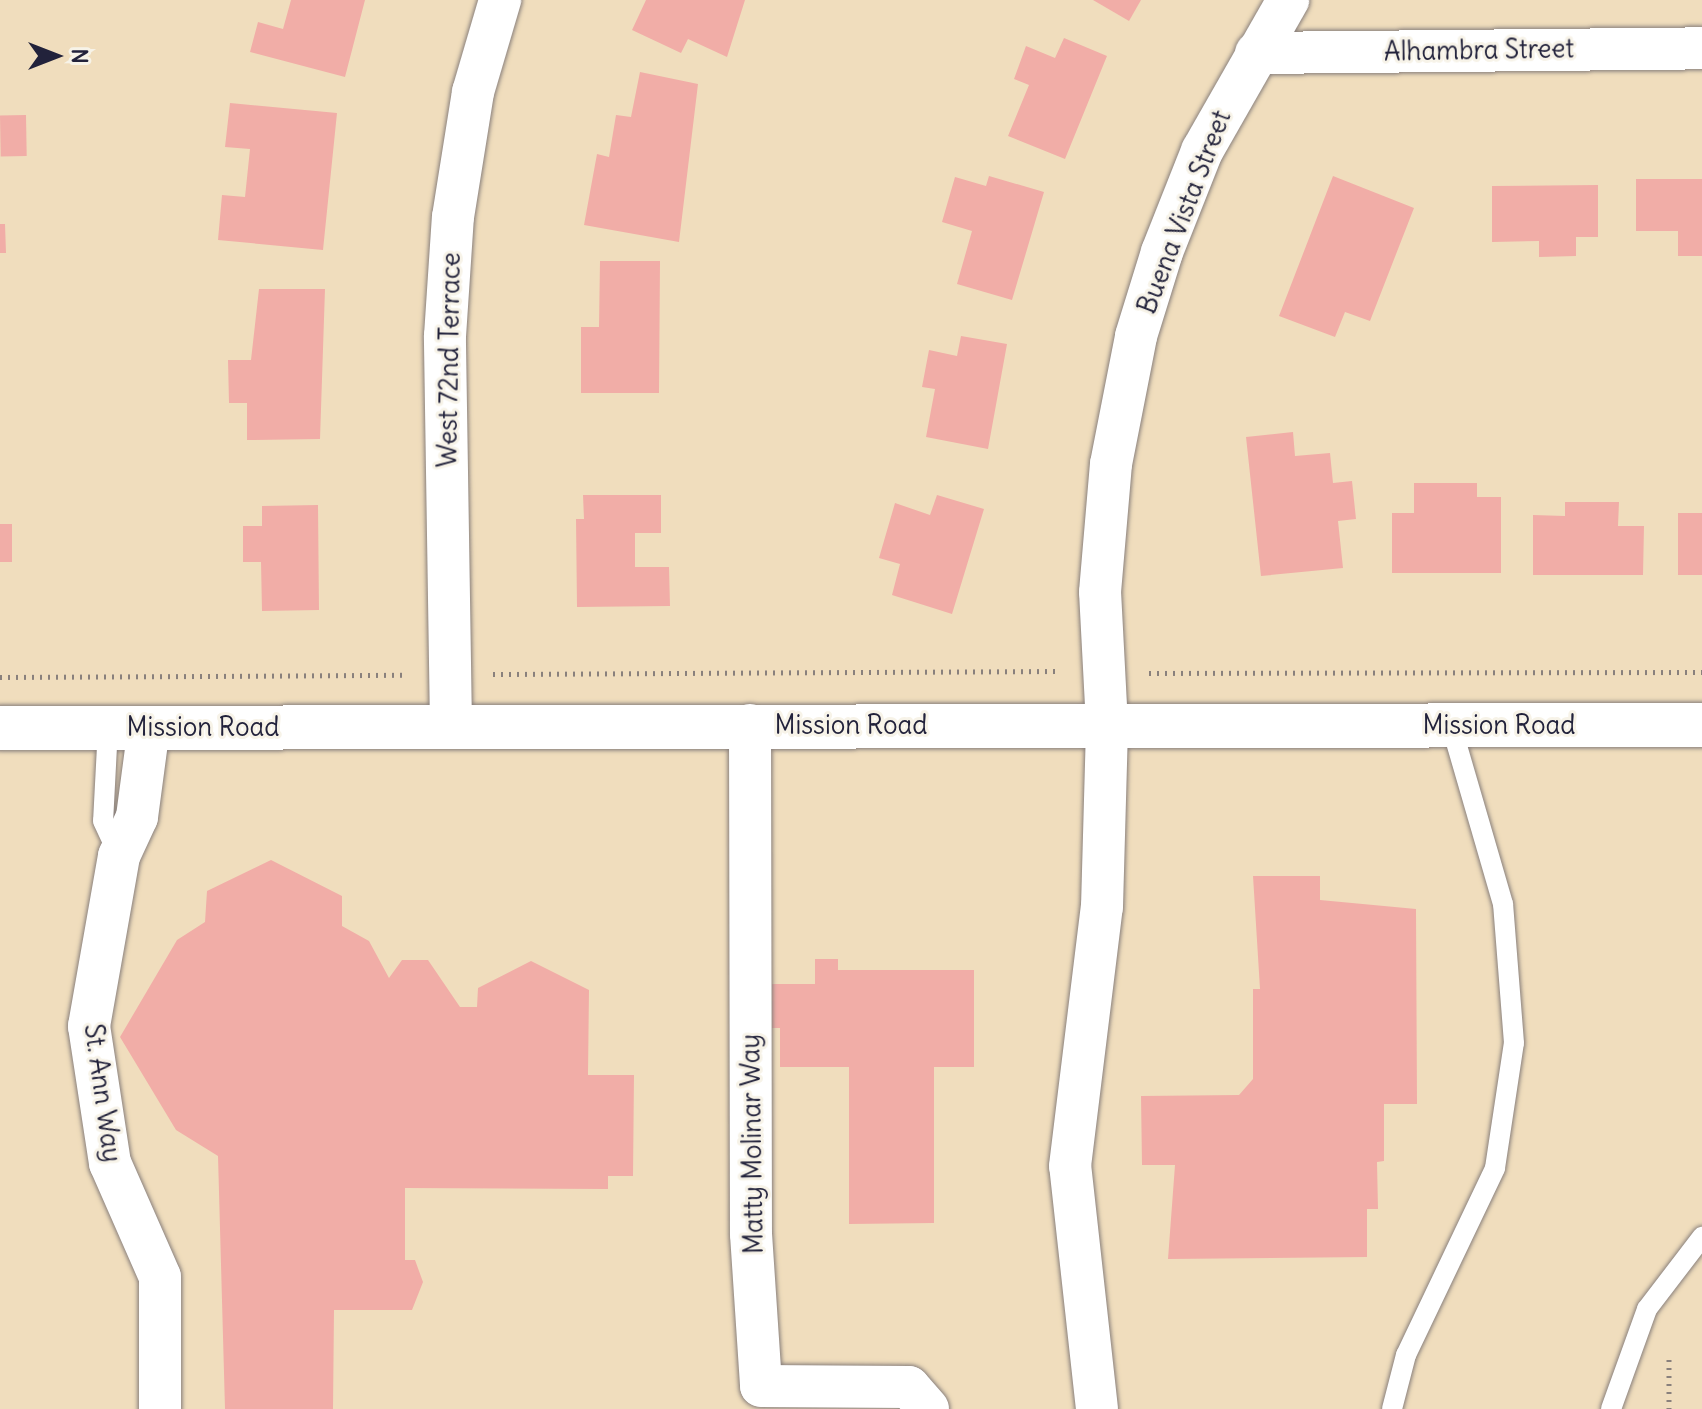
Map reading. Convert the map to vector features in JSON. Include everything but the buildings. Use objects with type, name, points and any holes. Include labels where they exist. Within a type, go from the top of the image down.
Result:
[{"type":"main road","name":"Mission Road","points":[[0,728],[1702,725]]},
{"type":"street","name":"West 72nd Terrace","points":[[451,726],[447,306],[473,92],[500,0]]},
{"type":"street","name":"Buena Vista Street","points":[[1097,1409],[1070,1166],[1102,907],[1107,725],[1100,592],[1111,464],[1136,336],[1202,151],[1288,0]]},
{"type":"street","name":"Alhambra Street","points":[[1256,53],[1702,48]]},
{"type":"street","name":"Matty Molinar Way","points":[[750,725],[751,1234],[761,1386],[909,1387],[928,1409]]},
{"type":"street","name":"St. Ann Way","points":[[129,727],[137,817],[119,856],[89,1026],[110,1163],[160,1277],[160,1409]]},
{"type":"lane","points":[[1392,1409],[1406,1355],[1495,1168],[1514,1043],[1503,904],[1451,725]]},
{"type":"lane","points":[[1611,1409],[1647,1309],[1702,1237]]},
{"type":"path","points":[[504,674],[1061,671]]},
{"type":"path","points":[[1152,673],[1702,672]]},
{"type":"path","points":[[0,677],[400,675]]}]
